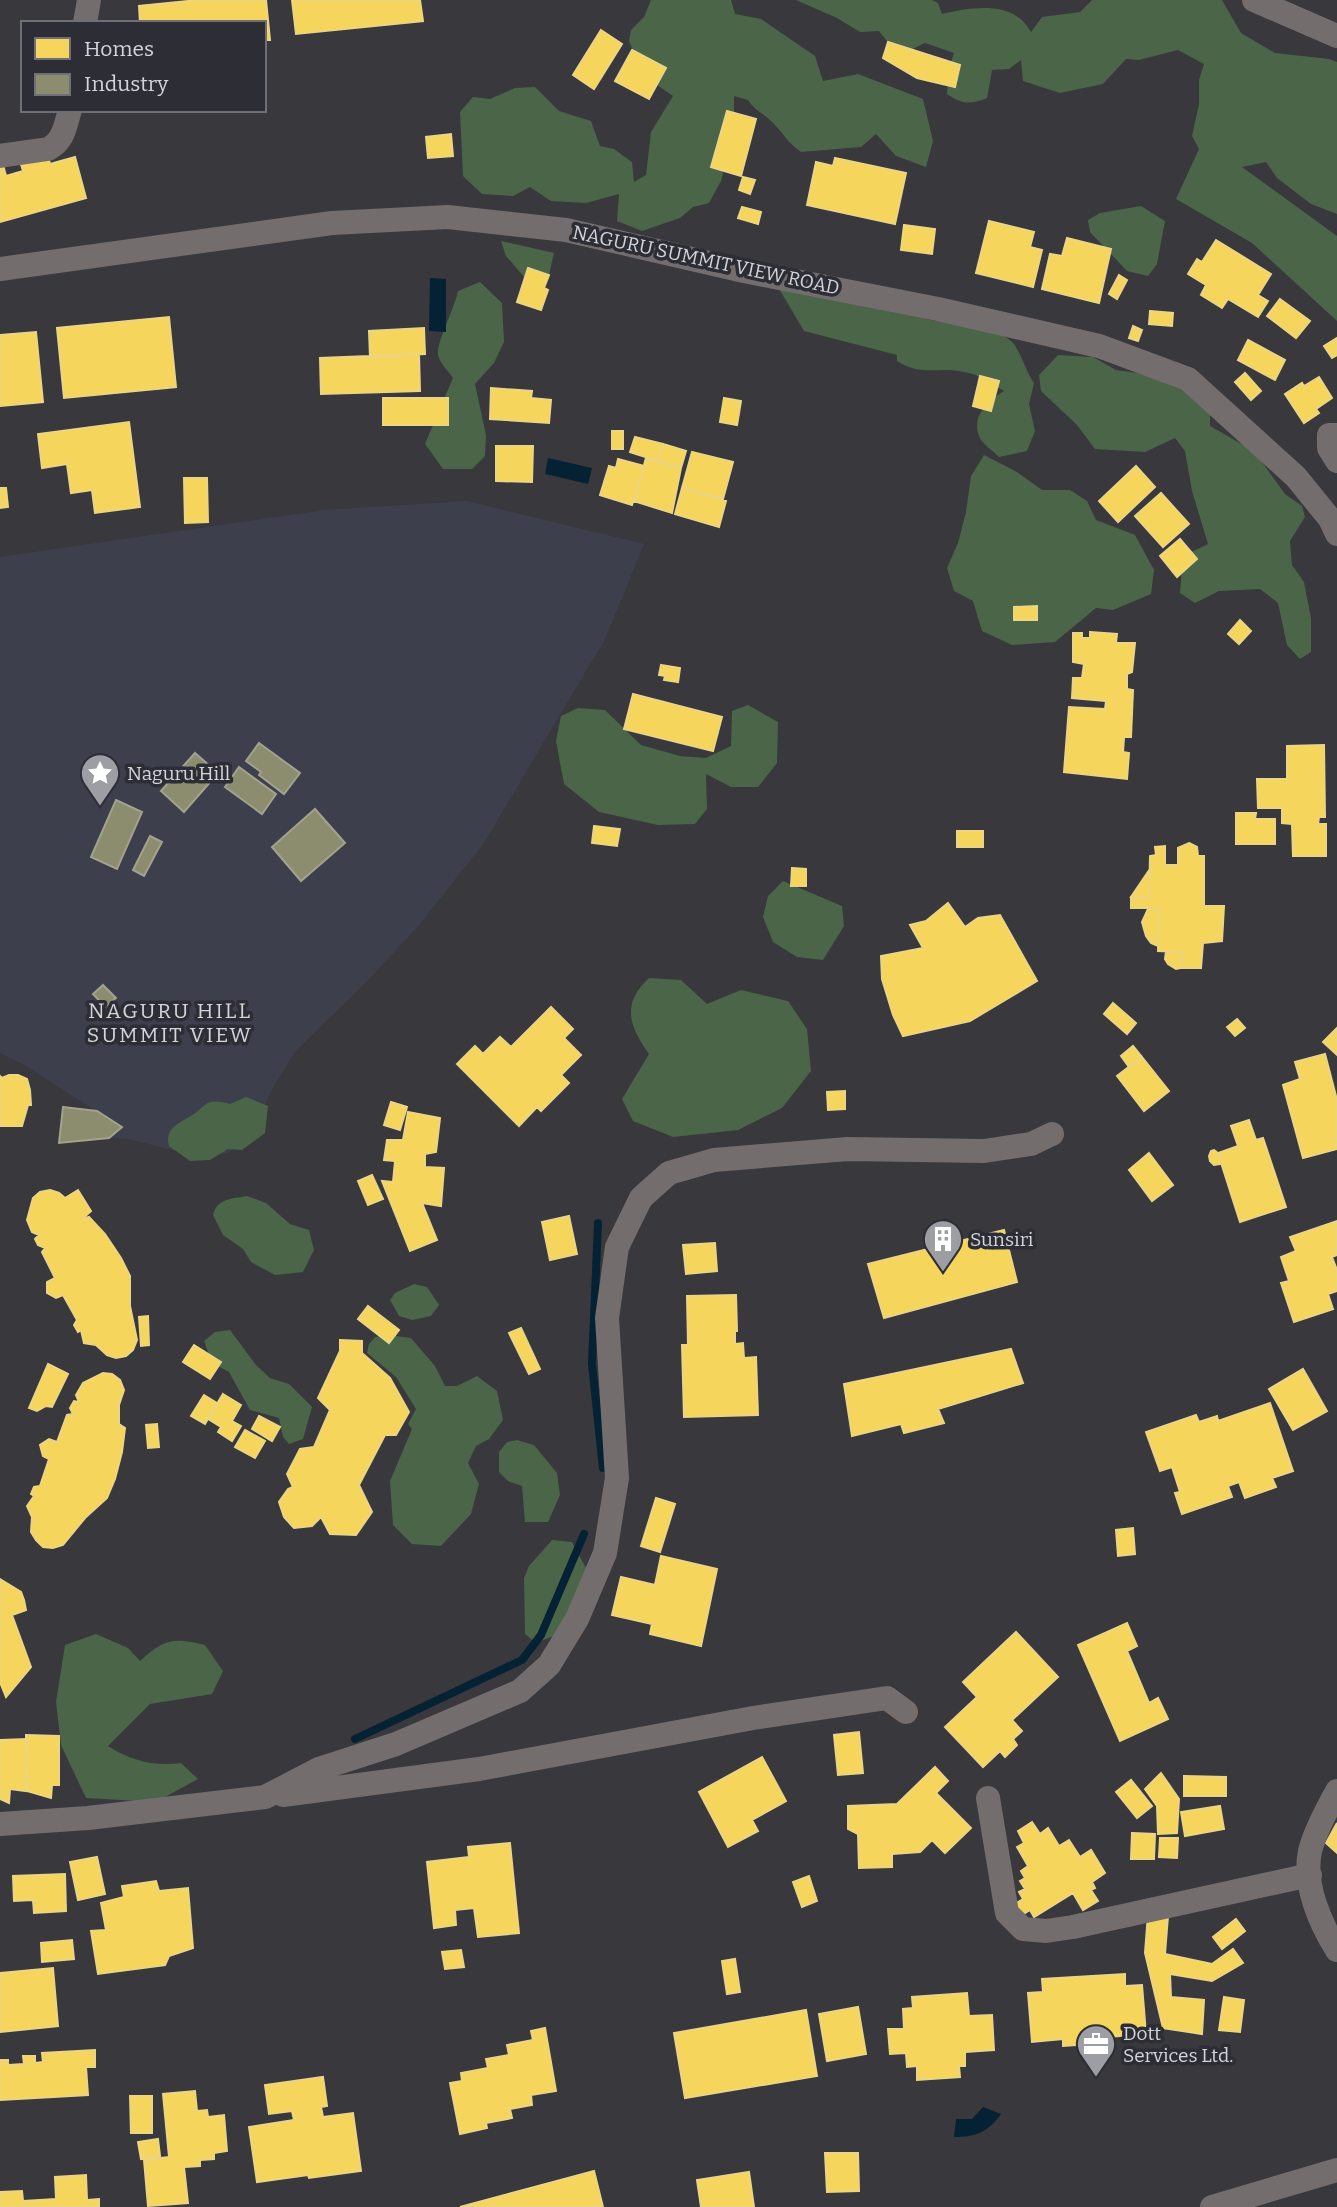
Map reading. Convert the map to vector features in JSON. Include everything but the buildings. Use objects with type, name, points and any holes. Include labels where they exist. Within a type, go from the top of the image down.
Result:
[{"type":"street","points":[[85,21],[89,0]]},
{"type":"street","points":[[1254,0],[1337,36]]},
{"type":"street","points":[[0,156],[48,149],[55,145],[63,135],[69,112]]},
{"type":"street","name":"NAGURU SUMMIT VIEW ROAD","points":[[0,269],[332,223],[447,217],[566,230],[744,271],[938,309],[1099,346],[1188,379],[1297,477],[1330,519],[1337,534]]},
{"type":"street","points":[[1337,435],[1329,435],[1329,448],[1337,461]]},
{"type":"street","points":[[265,1797],[319,1769],[396,1744],[520,1691],[549,1665],[578,1619],[605,1553],[617,1478],[607,1318],[617,1247],[641,1198],[669,1173],[713,1160],[848,1149],[984,1151],[1031,1144],[1052,1135]]},
{"type":"street","points":[[0,1825],[89,1818],[480,1769],[753,1718],[887,1698],[906,1712]]},
{"type":"street","points":[[1337,1791],[1310,1852],[1311,1892],[1325,1931],[1337,1950]]},
{"type":"street","points":[[988,1798],[1007,1913],[1023,1929],[1046,1931],[1073,1927],[1310,1875]]},
{"type":"street","points":[[1212,2207],[1337,2170]]},
{"type":"shaded area","points":[[467,501],[644,544],[605,639],[484,843],[420,924],[294,1053],[270,1093],[252,1137],[228,1153],[199,1157],[129,1139],[109,1138],[121,1127],[23,1064],[0,1053],[0,557],[324,510]]},
{"type":"green space","points":[[651,0],[731,0],[735,14],[761,19],[815,56],[823,81],[858,74],[923,99],[933,141],[926,167],[896,156],[876,134],[861,147],[801,152],[748,100],[734,96],[734,130],[721,181],[709,203],[693,207],[680,218],[642,231],[617,221],[619,194],[586,203],[551,201],[530,187],[513,196],[482,194],[463,176],[460,112],[473,97],[490,99],[515,88],[535,87],[559,111],[591,121],[600,146],[614,149],[632,162],[634,182],[646,175],[651,132],[673,96],[644,76],[629,41],[631,30],[644,17]]},
{"type":"green space","points":[[796,0],[932,0],[938,3],[942,14],[992,8],[1014,15],[1024,22],[1031,32],[1042,17],[1080,12],[1092,0],[1222,0],[1241,33],[1275,53],[1337,62],[1337,214],[1311,204],[1277,178],[1266,162],[1242,167],[1337,236],[1337,321],[1252,243],[1176,199],[1199,149],[1192,136],[1199,104],[1199,80],[1204,64],[1178,50],[1139,60],[1126,59],[1103,84],[1060,93],[1023,81],[1021,60],[1009,69],[992,70],[987,98],[966,102],[947,94],[949,68],[954,53],[925,43],[904,53],[893,49],[879,31],[860,32],[837,18]]},
{"type":"green space","points":[[1141,206],[1165,221],[1157,264],[1148,276],[1127,271],[1090,232],[1088,220],[1100,213]]},
{"type":"green space","points":[[501,241],[554,253],[549,275],[528,268],[525,278],[506,256]]},
{"type":"green space","points":[[480,282],[502,303],[504,342],[494,363],[475,384],[486,435],[485,456],[472,469],[443,469],[425,444],[453,378],[440,361],[438,349],[458,291]]},
{"type":"green space","points":[[778,287],[936,321],[978,326],[1008,339],[1017,349],[1034,383],[1029,404],[1035,431],[1027,451],[999,457],[979,436],[979,415],[987,404],[1004,391],[970,373],[914,369],[897,361],[897,355],[804,331]]},
{"type":"green space","points":[[1058,355],[1093,357],[1116,370],[1145,374],[1189,390],[1210,410],[1210,426],[1254,451],[1285,494],[1302,506],[1305,517],[1290,541],[1292,565],[1304,582],[1311,618],[1311,652],[1300,659],[1287,645],[1278,603],[1260,589],[1219,591],[1195,603],[1180,593],[1183,556],[1208,544],[1192,491],[1185,451],[1175,438],[1145,452],[1095,449],[1077,425],[1041,391],[1039,375]]},
{"type":"green space","points":[[984,455],[1017,472],[1042,490],[1070,490],[1087,501],[1096,520],[1135,535],[1154,570],[1151,594],[1113,610],[1096,608],[1055,642],[1012,645],[982,631],[973,601],[954,591],[947,568],[958,543],[971,476]]},
{"type":"green space","points":[[748,705],[778,722],[777,763],[758,787],[731,787],[706,774],[707,809],[695,824],[658,825],[599,812],[564,784],[556,741],[561,716],[578,708],[605,710],[641,745],[680,756],[706,758],[731,746],[732,711]]},
{"type":"green space","points":[[783,881],[842,906],[844,926],[823,960],[797,957],[773,942],[763,917],[768,896]]},
{"type":"green space","points":[[649,978],[681,980],[707,1004],[741,990],[788,1001],[807,1029],[811,1071],[782,1108],[738,1130],[673,1137],[633,1121],[622,1099],[649,1054],[633,1025],[631,1006],[634,997]]},
{"type":"green space","points":[[246,1097],[268,1106],[265,1133],[242,1150],[228,1149],[210,1160],[190,1161],[169,1146],[168,1139],[172,1130],[206,1104],[216,1101],[230,1104]]},
{"type":"green space","points":[[247,1196],[266,1203],[290,1224],[309,1230],[314,1250],[303,1272],[275,1275],[251,1262],[243,1249],[223,1235],[213,1215],[215,1209],[226,1200]]},
{"type":"green space","points":[[414,1284],[427,1287],[439,1305],[431,1316],[412,1320],[399,1316],[390,1300],[395,1293]]},
{"type":"green space","points":[[230,1330],[256,1365],[270,1378],[289,1384],[312,1407],[303,1439],[289,1444],[283,1437],[279,1418],[250,1410],[229,1372],[212,1363],[204,1341],[215,1332]]},
{"type":"green space","points":[[389,1335],[411,1338],[435,1366],[445,1386],[457,1386],[477,1376],[497,1391],[503,1420],[489,1439],[476,1446],[468,1463],[479,1484],[471,1514],[441,1546],[412,1544],[393,1525],[390,1481],[412,1429],[408,1424],[416,1409],[396,1377],[367,1353],[369,1344],[375,1337]]},
{"type":"green space","points":[[517,1440],[534,1445],[557,1473],[560,1495],[548,1522],[525,1522],[522,1486],[508,1481],[499,1472],[499,1452],[507,1442]]},
{"type":"green space","points":[[552,1540],[572,1542],[586,1568],[573,1603],[556,1635],[536,1643],[525,1634],[524,1578],[529,1566]]},
{"type":"green space","points":[[96,1634],[128,1648],[140,1661],[156,1648],[169,1642],[185,1641],[205,1645],[223,1671],[212,1694],[150,1704],[108,1746],[143,1761],[181,1763],[198,1779],[156,1802],[86,1798],[61,1745],[56,1702],[65,1645]]},
{"type":"water","points":[[430,278],[446,279],[446,332],[429,331]]},
{"type":"water","points":[[548,458],[592,468],[588,484],[545,474]]},
{"type":"water","points":[[983,2107],[1001,2114],[981,2132],[954,2137],[956,2119],[972,2119]]},
{"type":"waterway","points":[[598,1223],[592,1364],[603,1468]]},
{"type":"waterway","points":[[355,1739],[522,1660],[541,1635],[584,1534]]},
{"type":"place","name":"Naguru Hill","points":[[100,807]]},
{"type":"place","name":"Sunsiri","points":[[943,1273]]},
{"type":"place","name":"Dott Services Ltd.","points":[[1096,2078]]},
{"type":"district","name":"NAGURU HILL SUMMIT VIEW","points":[[170,1023]]}]
